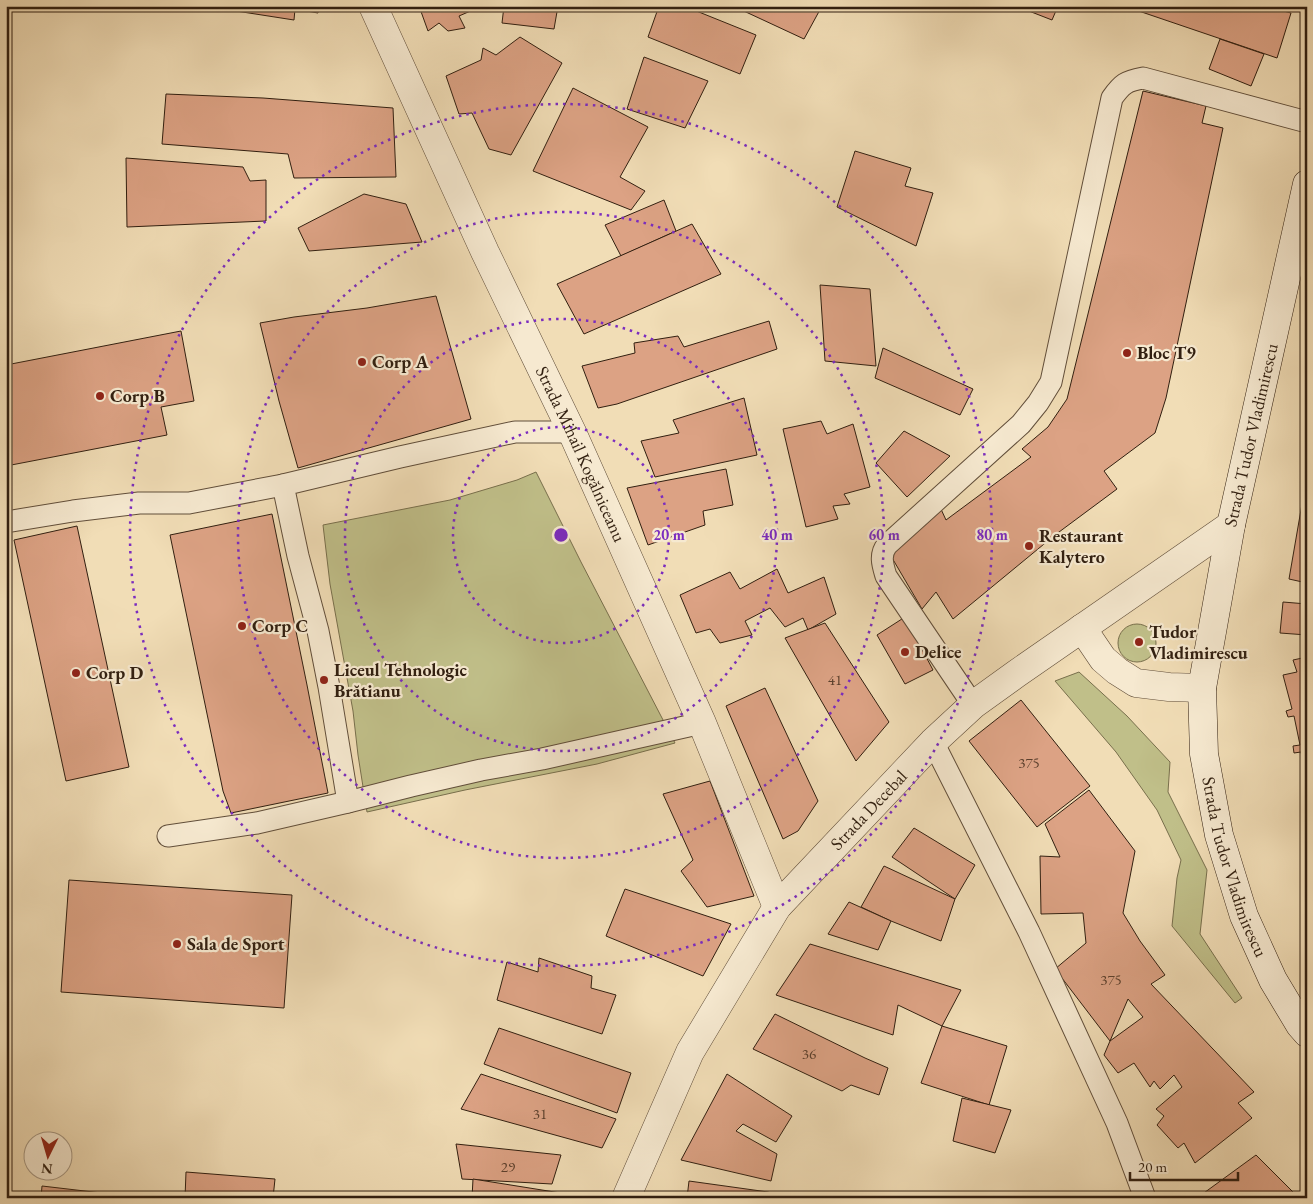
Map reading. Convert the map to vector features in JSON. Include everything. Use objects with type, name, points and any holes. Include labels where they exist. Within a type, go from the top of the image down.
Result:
[{"type":"street","name":"Strada Mihail Kogălniceanu","points":[[373,6],[485,252],[572,432],[702,723],[778,907]]},
{"type":"street","name":"Strada Tudor Vladimirescu","points":[[1307,184],[1300,253],[1230,525],[1202,688],[1204,754],[1219,835],[1244,916],[1274,980],[1300,1025],[1307,1033]]},
{"type":"street","name":"Strada Decebal","points":[[626,1198],[690,1052],[778,907],[933,742],[973,705],[1230,525]]},
{"type":"street","points":[[1082,628],[1103,659],[1136,683],[1202,688]]},
{"type":"lane","points":[[973,705],[886,576],[882,564],[882,554],[887,545],[1020,424],[1038,403],[1051,382],[1112,98],[1120,87],[1128,81],[1143,78],[1307,122]]},
{"type":"lane","points":[[6,522],[139,503],[190,503],[283,485],[390,459],[515,432],[572,432]]},
{"type":"lane","points":[[283,485],[330,687],[348,802]]},
{"type":"lane","points":[[168,836],[257,823],[481,770],[542,759],[702,723]]},
{"type":"lane","points":[[933,742],[1034,941],[1117,1123],[1145,1198]]},
{"type":"shaded area","points":[[536,472],[675,743],[597,764],[465,790],[367,812],[353,711],[330,584],[323,525],[450,500],[517,480]]},
{"type":"shaded area","points":[[1137,624],[1151,629],[1156,643],[1151,657],[1137,662],[1123,657],[1118,643],[1123,629]]},
{"type":"shaded area","points":[[1079,672],[1127,716],[1170,762],[1168,792],[1207,870],[1200,934],[1242,998],[1235,1003],[1172,926],[1177,878],[1181,860],[1157,810],[1116,752],[1055,681]]},
{"type":"building","points":[[235,6],[319,6],[318,13],[295,9],[294,20],[236,11]]},
{"type":"building","points":[[419,6],[482,6],[459,16],[465,28],[448,31],[439,23],[428,31]]},
{"type":"building","points":[[504,6],[558,6],[554,29],[502,23]]},
{"type":"building","points":[[659,6],[684,6],[756,35],[740,74],[648,37]]},
{"type":"building","points":[[733,6],[822,6],[804,39]]},
{"type":"building","points":[[1016,6],[1058,6],[1052,20]]},
{"type":"building","points":[[1124,6],[1265,6],[1291,13],[1277,58]]},
{"type":"building","points":[[520,37],[562,63],[511,155],[489,149],[472,113],[459,114],[446,76],[481,60],[483,48],[496,55]]},
{"type":"building","points":[[1220,39],[1264,54],[1251,86],[1209,69]]},
{"type":"building","points":[[644,57],[708,81],[685,128],[627,109]]},
{"type":"building","points":[[573,88],[648,127],[620,177],[645,191],[631,210],[533,171]]},
{"type":"building","name":"Bloc T9","points":[[1143,91],[1206,106],[1202,123],[1223,128],[1166,398],[1155,433],[1104,471],[1117,489],[1055,535],[953,619],[936,592],[922,609],[888,551],[940,507],[946,520],[1031,457],[1022,449],[1048,427],[1067,399]]},
{"type":"building","points":[[166,94],[263,98],[393,108],[396,177],[294,178],[288,154],[162,144]]},
{"type":"building","points":[[855,151],[911,168],[905,186],[933,193],[916,246],[837,207]]},
{"type":"building","points":[[126,158],[243,167],[250,181],[266,180],[266,221],[127,227]]},
{"type":"building","points":[[364,194],[406,204],[422,242],[309,251],[298,228]]},
{"type":"building","points":[[664,200],[676,231],[621,256],[605,225]]},
{"type":"building","points":[[692,224],[721,274],[584,334],[557,284]]},
{"type":"building","points":[[820,285],[870,289],[876,366],[825,361]]},
{"type":"building","name":"Corp A","points":[[436,296],[471,419],[298,468],[260,323]]},
{"type":"building","points":[[769,321],[777,349],[617,404],[598,408],[582,366],[635,353],[634,343],[678,336],[684,347]]},
{"type":"building","name":"Corp B","points":[[181,331],[194,401],[161,407],[167,435],[6,466],[6,365]]},
{"type":"building","points":[[883,348],[973,389],[960,415],[875,378]]},
{"type":"building","points":[[744,398],[757,455],[655,477],[641,441],[679,433],[673,420]]},
{"type":"building","points":[[821,421],[827,434],[853,424],[870,487],[844,494],[850,504],[833,506],[838,519],[806,527],[783,429]]},
{"type":"building","points":[[904,431],[950,456],[907,497],[876,463]]},
{"type":"building","points":[[726,469],[733,505],[703,511],[705,525],[648,545],[627,488]]},
{"type":"building","points":[[1307,475],[1307,583],[1289,579]]},
{"type":"building","name":"Corp C","points":[[272,514],[328,793],[231,813],[223,791],[170,535]]},
{"type":"building","name":"Corp D","points":[[77,526],[129,767],[66,781],[14,540]]},
{"type":"building","points":[[777,569],[788,593],[824,577],[836,614],[808,630],[803,618],[785,627],[770,608],[745,621],[752,635],[720,643],[710,629],[696,633],[680,595],[730,572],[740,589]]},
{"type":"building","points":[[1283,602],[1307,604],[1307,635],[1280,633]]},
{"type":"building","name":"Delice","points":[[905,617],[933,670],[905,684],[877,635]]},
{"type":"building","points":[[825,623],[889,722],[856,761],[785,638]]},
{"type":"building","points":[[1307,657],[1307,785],[1301,752],[1294,753],[1293,746],[1300,745],[1294,716],[1288,717],[1286,711],[1292,709],[1283,675],[1297,672],[1293,660]]},
{"type":"building","points":[[765,688],[818,801],[798,831],[783,839],[726,706]]},
{"type":"building","points":[[1021,700],[1090,786],[1037,827],[969,741]]},
{"type":"building","points":[[710,781],[754,896],[707,907],[681,871],[693,860],[663,794]]},
{"type":"building","points":[[1089,790],[1135,851],[1123,913],[1140,941],[1165,975],[1151,984],[1254,1092],[1238,1103],[1252,1118],[1195,1163],[1184,1143],[1178,1148],[1157,1125],[1164,1116],[1156,1109],[1182,1087],[1174,1075],[1160,1089],[1154,1081],[1150,1087],[1134,1063],[1118,1073],[1104,1055],[1110,1041],[1055,969],[1086,943],[1083,913],[1041,914],[1040,856],[1060,857],[1045,824]],"holes":[[[1128,999],[1143,1017],[1110,1041]]]},
{"type":"building","points":[[914,828],[975,865],[955,899],[892,857]]},
{"type":"building","points":[[884,866],[955,899],[941,941],[861,907]]},
{"type":"building","name":"Sala de Sport","points":[[69,880],[292,895],[284,1008],[61,992]]},
{"type":"building","points":[[625,889],[731,924],[703,976],[606,936]]},
{"type":"building","points":[[849,902],[891,921],[878,950],[828,934]]},
{"type":"building","points":[[810,944],[961,990],[942,1026],[898,1005],[893,1035],[776,995]]},
{"type":"building","points":[[539,958],[592,976],[591,988],[616,995],[602,1034],[497,1000],[507,962],[538,972]]},
{"type":"building","points":[[775,1014],[888,1068],[879,1095],[851,1085],[842,1091],[753,1049]]},
{"type":"building","points":[[942,1026],[1007,1046],[989,1105],[921,1083]]},
{"type":"building","points":[[499,1028],[631,1073],[617,1113],[484,1064]]},
{"type":"building","points":[[481,1074],[616,1119],[602,1148],[461,1109]]},
{"type":"building","points":[[727,1074],[792,1116],[776,1142],[743,1124],[736,1131],[777,1154],[771,1181],[681,1160]]},
{"type":"building","points":[[962,1098],[1011,1110],[995,1153],[953,1141]]},
{"type":"building","points":[[456,1144],[561,1155],[552,1184],[462,1179]]},
{"type":"building","points":[[1256,1155],[1299,1198],[1197,1198]]},
{"type":"building","points":[[186,1172],[275,1179],[273,1198],[185,1198]]},
{"type":"building","points":[[473,1179],[567,1194],[566,1198],[472,1198]]},
{"type":"building","points":[[689,1181],[768,1192],[766,1198],[687,1198]]},
{"type":"building","points":[[42,1186],[136,1197],[136,1198],[41,1198]]},
{"type":"building","points":[[768,1192],[784,1198],[766,1198]]},
{"type":"place","name":"Bloc T9","points":[[1127,353]]},
{"type":"place","name":"Corp A","points":[[362,362]]},
{"type":"place","name":"Corp B","points":[[100,396]]},
{"type":"place","name":"Restaurant Kalytero","points":[[1029,546]]},
{"type":"place","name":"Corp C","points":[[242,626]]},
{"type":"place","name":"Tudor Vladimirescu","points":[[1139,642]]},
{"type":"place","name":"Delice","points":[[905,652]]},
{"type":"place","name":"Corp D","points":[[76,673]]},
{"type":"place","name":"Liceul Tehnologic Brătianu","points":[[324,680]]},
{"type":"place","name":"Sala de Sport","points":[[177,944]]}]
